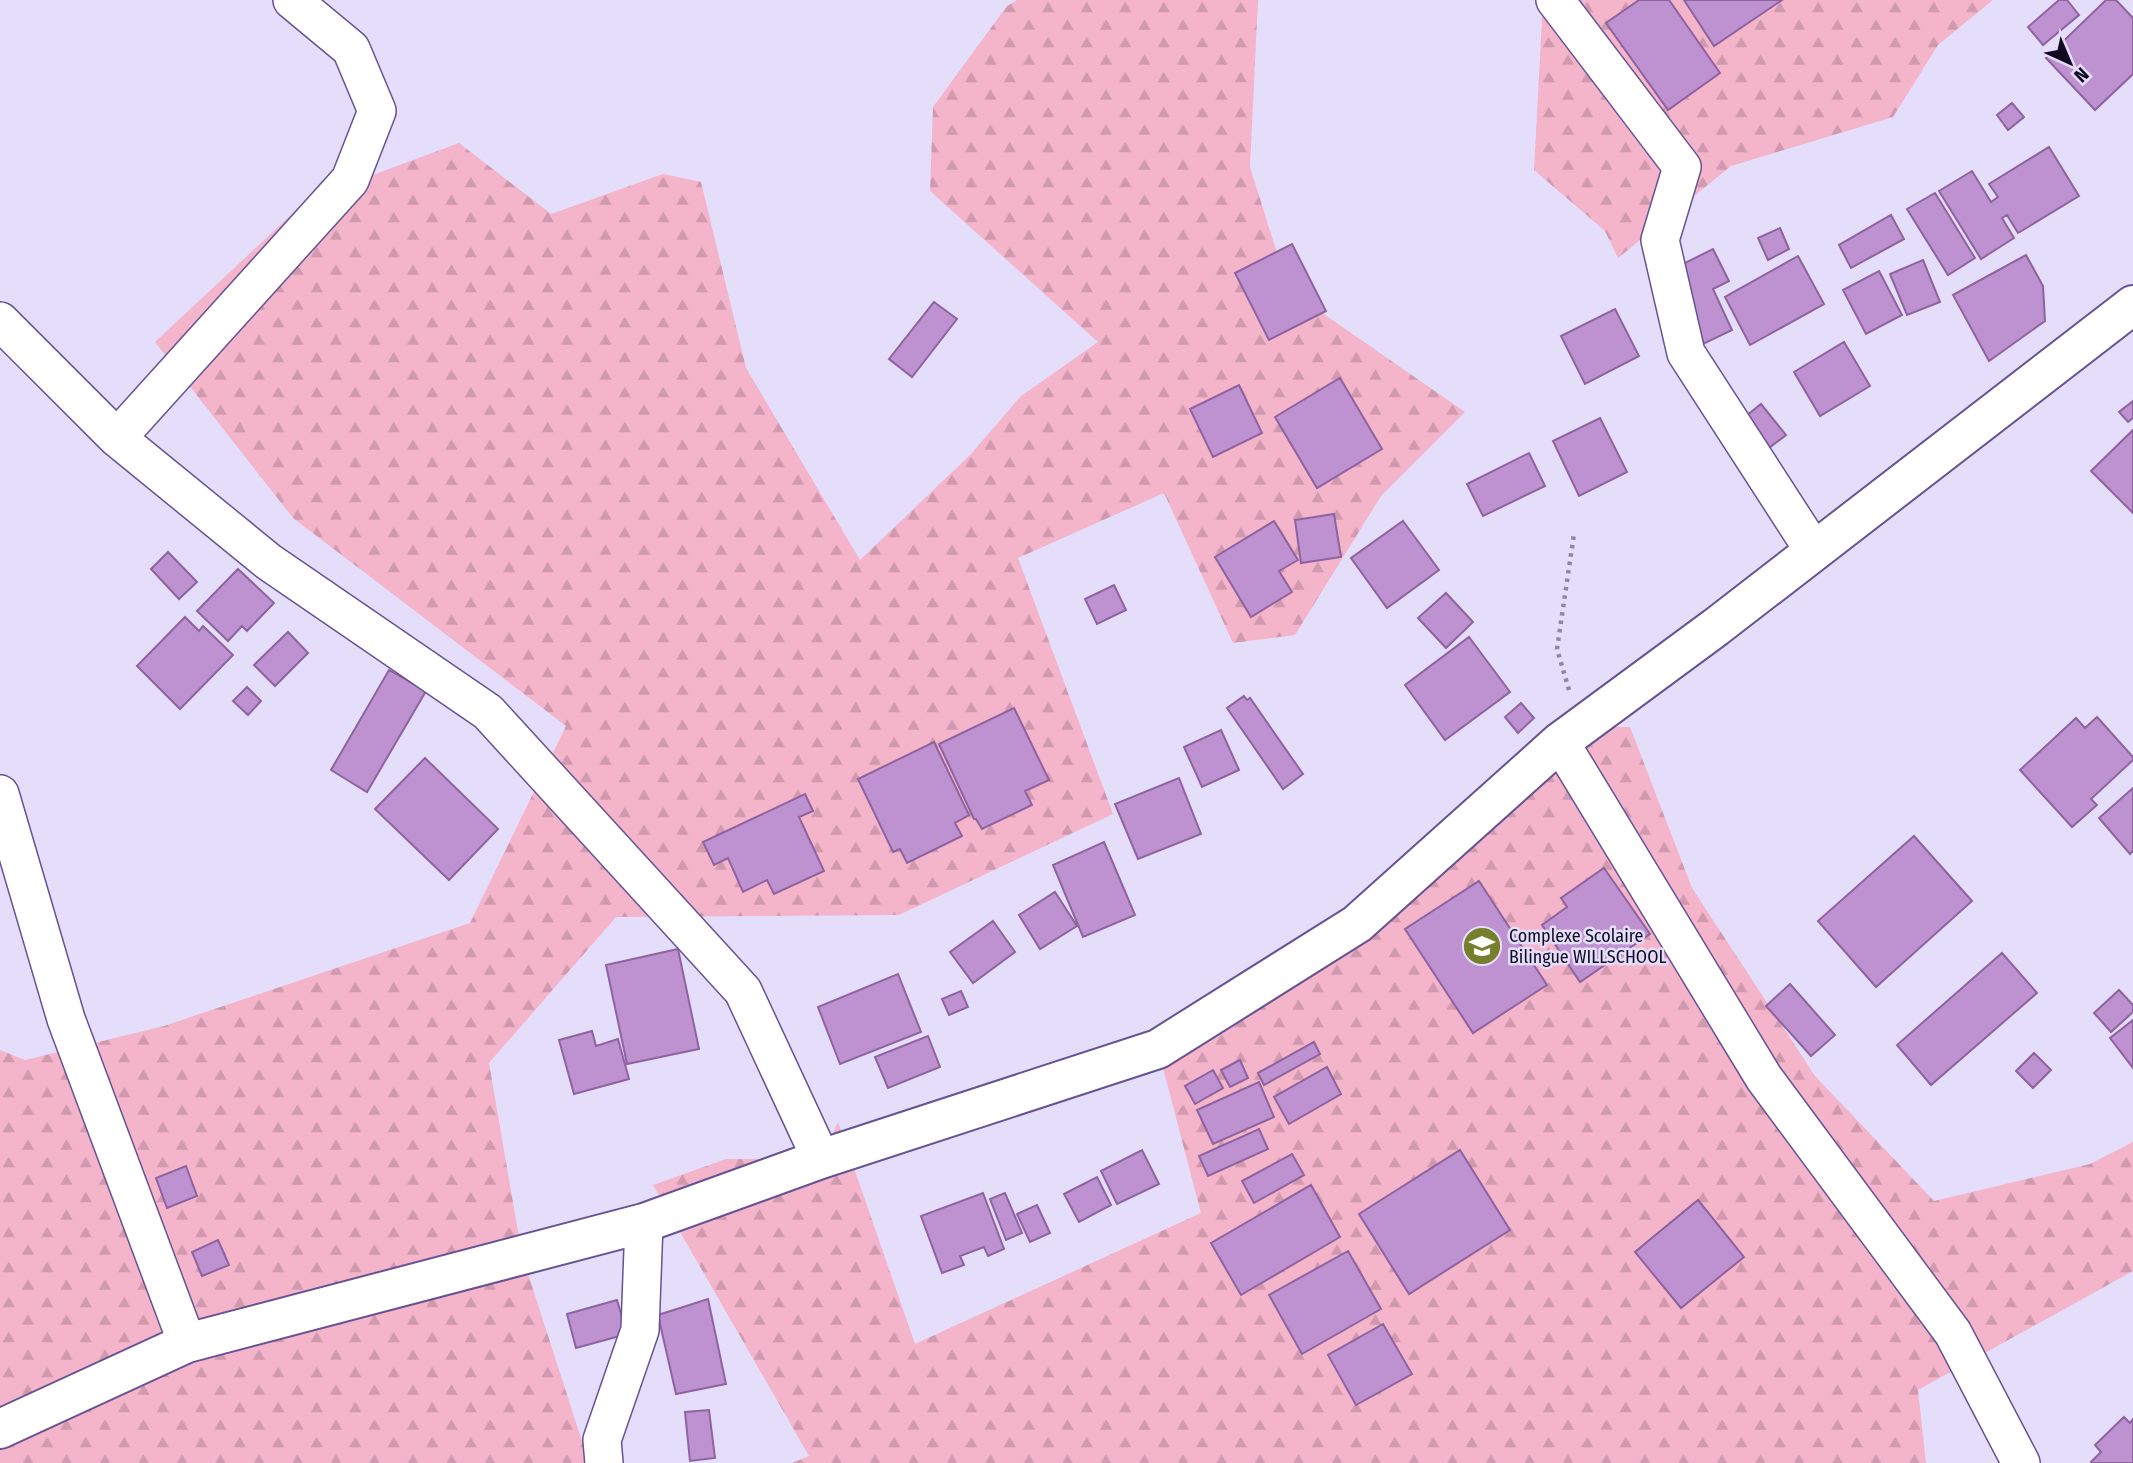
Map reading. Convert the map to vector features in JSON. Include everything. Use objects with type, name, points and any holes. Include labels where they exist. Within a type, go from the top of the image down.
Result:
[{"type":"street","points":[[117,438],[350,180],[377,111],[351,49],[292,0]]},
{"type":"street","points":[[1555,0],[1682,167],[1660,240],[1686,353],[1814,551]]},
{"type":"street","points":[[0,1429],[187,1343],[644,1223],[821,1159],[1158,1049],[1357,924],[1570,735],[1814,551],[2133,304]]},
{"type":"street","points":[[0,321],[117,438],[269,562],[488,712],[743,991],[821,1159]]},
{"type":"street","points":[[1570,735],[1764,1078],[1953,1333],[2021,1463]]},
{"type":"street","points":[[0,794],[66,1019],[187,1343]]},
{"type":"street","points":[[604,1463],[602,1440],[640,1330],[644,1223]]},
{"type":"path","points":[[1570,735],[1557,649],[1574,534]]},
{"type":"green space","points":[[1017,0],[1258,0],[1250,167],[1287,285],[1328,317],[1465,412],[1381,496],[1295,635],[1233,643],[1164,493],[1018,558],[1113,814],[899,915],[616,917],[489,1063],[522,1255],[589,1463],[0,1463],[0,1050],[25,1060],[164,1026],[470,923],[566,726],[293,518],[155,342],[308,199],[459,143],[551,214],[663,174],[701,182],[746,368],[860,560],[970,455],[1021,396],[1098,342],[930,191],[933,107],[1007,6]]},
{"type":"green space","points":[[1543,0],[1993,0],[1938,45],[1893,117],[1731,166],[1618,258],[1605,231],[1534,170]]},
{"type":"green space","points":[[1581,727],[1630,727],[1692,888],[1815,1076],[1934,1201],[2090,1164],[2133,1142],[2133,1271],[1918,1390],[1926,1463],[792,1463],[809,1456],[653,1185],[726,1159],[821,1159],[838,1122],[915,1344],[1201,1213],[1158,1049],[1357,924]]},
{"type":"building","points":[[1639,0],[1669,0],[1720,73],[1668,110],[1606,23]]},
{"type":"building","points":[[1684,0],[1782,0],[1714,46]]},
{"type":"building","points":[[2059,0],[2067,0],[2079,15],[2043,45],[2028,27]]},
{"type":"building","points":[[2106,0],[2116,0],[2133,18],[2133,74],[2095,110],[2046,58]]},
{"type":"building","points":[[2012,103],[2024,117],[2008,130],[1997,115]]},
{"type":"building","points":[[2049,147],[2079,196],[2018,233],[2007,215],[2002,218],[2014,238],[1981,259],[1939,191],[1972,171],[1991,202],[1998,197],[1989,184]]},
{"type":"building","points":[[1935,193],[1975,258],[1948,275],[1907,209]]},
{"type":"building","points":[[1891,215],[1904,239],[1851,268],[1839,245]]},
{"type":"building","points":[[1780,228],[1789,249],[1768,260],[1758,238]]},
{"type":"building","points":[[1292,244],[1326,311],[1269,340],[1235,273]]},
{"type":"building","points":[[1713,249],[1729,281],[1713,289],[1732,330],[1703,344],[1667,272]]},
{"type":"building","points":[[2026,255],[2043,286],[2045,321],[1989,361],[1953,295]]},
{"type":"building","points":[[1798,256],[1824,304],[1750,345],[1725,297]]},
{"type":"building","points":[[1923,260],[1940,302],[1907,315],[1890,274]]},
{"type":"building","points":[[1879,271],[1902,315],[1866,334],[1843,290]]},
{"type":"building","points":[[934,302],[957,319],[912,377],[889,359]]},
{"type":"building","points":[[1615,309],[1639,356],[1585,384],[1561,336]]},
{"type":"building","points":[[1844,342],[1870,386],[1820,416],[1794,372]]},
{"type":"building","points":[[1340,378],[1382,449],[1317,488],[1275,417]]},
{"type":"building","points":[[1239,385],[1262,433],[1213,457],[1190,409]]},
{"type":"building","points":[[2133,401],[2133,418],[2128,422],[2119,412]]},
{"type":"building","points":[[1761,404],[1786,435],[1769,448],[1745,417]]},
{"type":"building","points":[[1600,418],[1627,472],[1579,496],[1553,441]]},
{"type":"building","points":[[2133,430],[2133,513],[2091,471]]},
{"type":"building","points":[[1529,453],[1545,486],[1483,516],[1467,484]]},
{"type":"building","points":[[1334,514],[1341,557],[1301,563],[1295,520]]},
{"type":"building","points":[[1274,521],[1298,560],[1279,571],[1292,592],[1251,617],[1215,557]]},
{"type":"building","points":[[1403,521],[1439,570],[1387,608],[1351,558]]},
{"type":"building","points":[[168,552],[197,582],[179,599],[151,569]]},
{"type":"building","points":[[238,569],[274,603],[247,631],[242,626],[228,641],[197,611]]},
{"type":"building","points":[[1114,585],[1126,610],[1097,624],[1085,599]]},
{"type":"building","points":[[1446,593],[1473,622],[1446,648],[1418,618]]},
{"type":"building","points":[[185,617],[199,631],[203,626],[233,655],[180,709],[137,666]]},
{"type":"building","points":[[288,632],[308,653],[275,686],[254,665]]},
{"type":"building","points":[[1469,637],[1510,692],[1445,740],[1405,685]]},
{"type":"building","points":[[389,670],[426,691],[367,792],[331,770]]},
{"type":"building","points":[[247,687],[261,701],[248,715],[233,701]]},
{"type":"building","points":[[1244,696],[1247,700],[1250,698],[1303,774],[1283,789],[1227,708]]},
{"type":"building","points":[[1521,703],[1534,718],[1518,733],[1505,717]]},
{"type":"building","points":[[1014,708],[1049,780],[1025,791],[1032,805],[982,829],[974,819],[939,744]]},
{"type":"building","points":[[2097,717],[2133,760],[2091,799],[2097,805],[2072,827],[2020,770],[2076,718],[2085,728]]},
{"type":"building","points":[[1221,730],[1239,770],[1202,787],[1184,747]]},
{"type":"building","points":[[934,742],[969,815],[955,823],[962,836],[907,863],[900,849],[893,852],[858,779]]},
{"type":"building","points":[[425,758],[498,829],[449,880],[375,809]]},
{"type":"building","points":[[1179,778],[1201,834],[1138,859],[1115,804]]},
{"type":"building","points":[[2133,788],[2133,851],[2130,854],[2099,818]]},
{"type":"building","points":[[805,794],[813,811],[799,817],[824,871],[774,894],[767,880],[743,892],[728,858],[714,865],[703,842]]},
{"type":"building","points":[[1914,836],[1972,901],[1876,987],[1818,921]]},
{"type":"building","points":[[1104,842],[1135,915],[1083,937],[1053,865]]},
{"type":"building","points":[[1604,868],[1650,934],[1580,982],[1542,925],[1567,907],[1561,898]]},
{"type":"building","points":[[1479,881],[1547,985],[1473,1033],[1405,929]]},
{"type":"building","points":[[1055,892],[1077,926],[1040,949],[1019,915]]},
{"type":"building","points":[[993,921],[1015,952],[973,983],[950,952]]},
{"type":"building","points":[[678,949],[699,1049],[627,1064],[606,965]]},
{"type":"building","points":[[2002,953],[2037,993],[1931,1085],[1897,1045]]},
{"type":"building","points":[[898,974],[921,1032],[840,1064],[818,1007]]},
{"type":"building","points":[[1790,984],[1835,1035],[1811,1056],[1766,1006]]},
{"type":"building","points":[[2119,990],[2133,1005],[2133,1012],[2111,1032],[2094,1013]]},
{"type":"building","points":[[961,991],[968,1007],[949,1015],[942,999]]},
{"type":"building","points":[[2133,1020],[2133,1068],[2110,1038]]},
{"type":"building","points":[[592,1031],[596,1046],[618,1039],[629,1079],[574,1094],[559,1040]]},
{"type":"building","points":[[928,1036],[940,1067],[888,1088],[875,1057]]},
{"type":"building","points":[[1314,1042],[1320,1054],[1264,1085],[1258,1073]]},
{"type":"building","points":[[2034,1053],[2051,1070],[2033,1088],[2016,1071]]},
{"type":"building","points":[[1240,1060],[1248,1078],[1230,1087],[1221,1070]]},
{"type":"building","points":[[1327,1067],[1341,1094],[1289,1124],[1274,1097]]},
{"type":"building","points":[[1213,1070],[1223,1088],[1195,1104],[1185,1086]]},
{"type":"building","points":[[1259,1082],[1274,1117],[1213,1144],[1197,1110]]},
{"type":"building","points":[[1259,1129],[1268,1149],[1208,1176],[1199,1156]]},
{"type":"building","points":[[1142,1150],[1159,1184],[1117,1204],[1101,1171]]},
{"type":"building","points":[[1460,1150],[1510,1230],[1409,1294],[1359,1214]]},
{"type":"building","points":[[1292,1154],[1304,1175],[1254,1203],[1242,1181]]},
{"type":"building","points":[[186,1166],[197,1196],[167,1208],[156,1178]]},
{"type":"building","points":[[1097,1177],[1111,1205],[1079,1222],[1064,1194]]},
{"type":"building","points":[[1311,1185],[1340,1237],[1241,1295],[1211,1243]]},
{"type":"building","points":[[983,1193],[1004,1249],[988,1256],[984,1247],[960,1256],[964,1265],[942,1273],[921,1216]]},
{"type":"building","points":[[1005,1193],[1022,1233],[1006,1240],[990,1199]]},
{"type":"building","points":[[1698,1200],[1744,1257],[1681,1308],[1635,1252]]},
{"type":"building","points":[[1037,1205],[1050,1233],[1030,1242],[1017,1214]]},
{"type":"building","points":[[218,1240],[229,1265],[202,1276],[192,1252]]},
{"type":"building","points":[[1348,1251],[1381,1309],[1302,1354],[1269,1295]]},
{"type":"building","points":[[708,1299],[726,1384],[676,1394],[658,1315]]},
{"type":"building","points":[[617,1300],[627,1334],[576,1348],[567,1314]]},
{"type":"building","points":[[1383,1324],[1412,1374],[1356,1405],[1328,1355]]},
{"type":"building","points":[[709,1410],[715,1458],[690,1461],[685,1412]]},
{"type":"building","points":[[2124,1417],[2130,1423],[2133,1419],[2133,1463],[2092,1463],[2101,1452],[2095,1445]]},
{"type":"place","name":"Complexe Scolaire Bilingue WILLSCHOOL","points":[[1482,946]]}]
